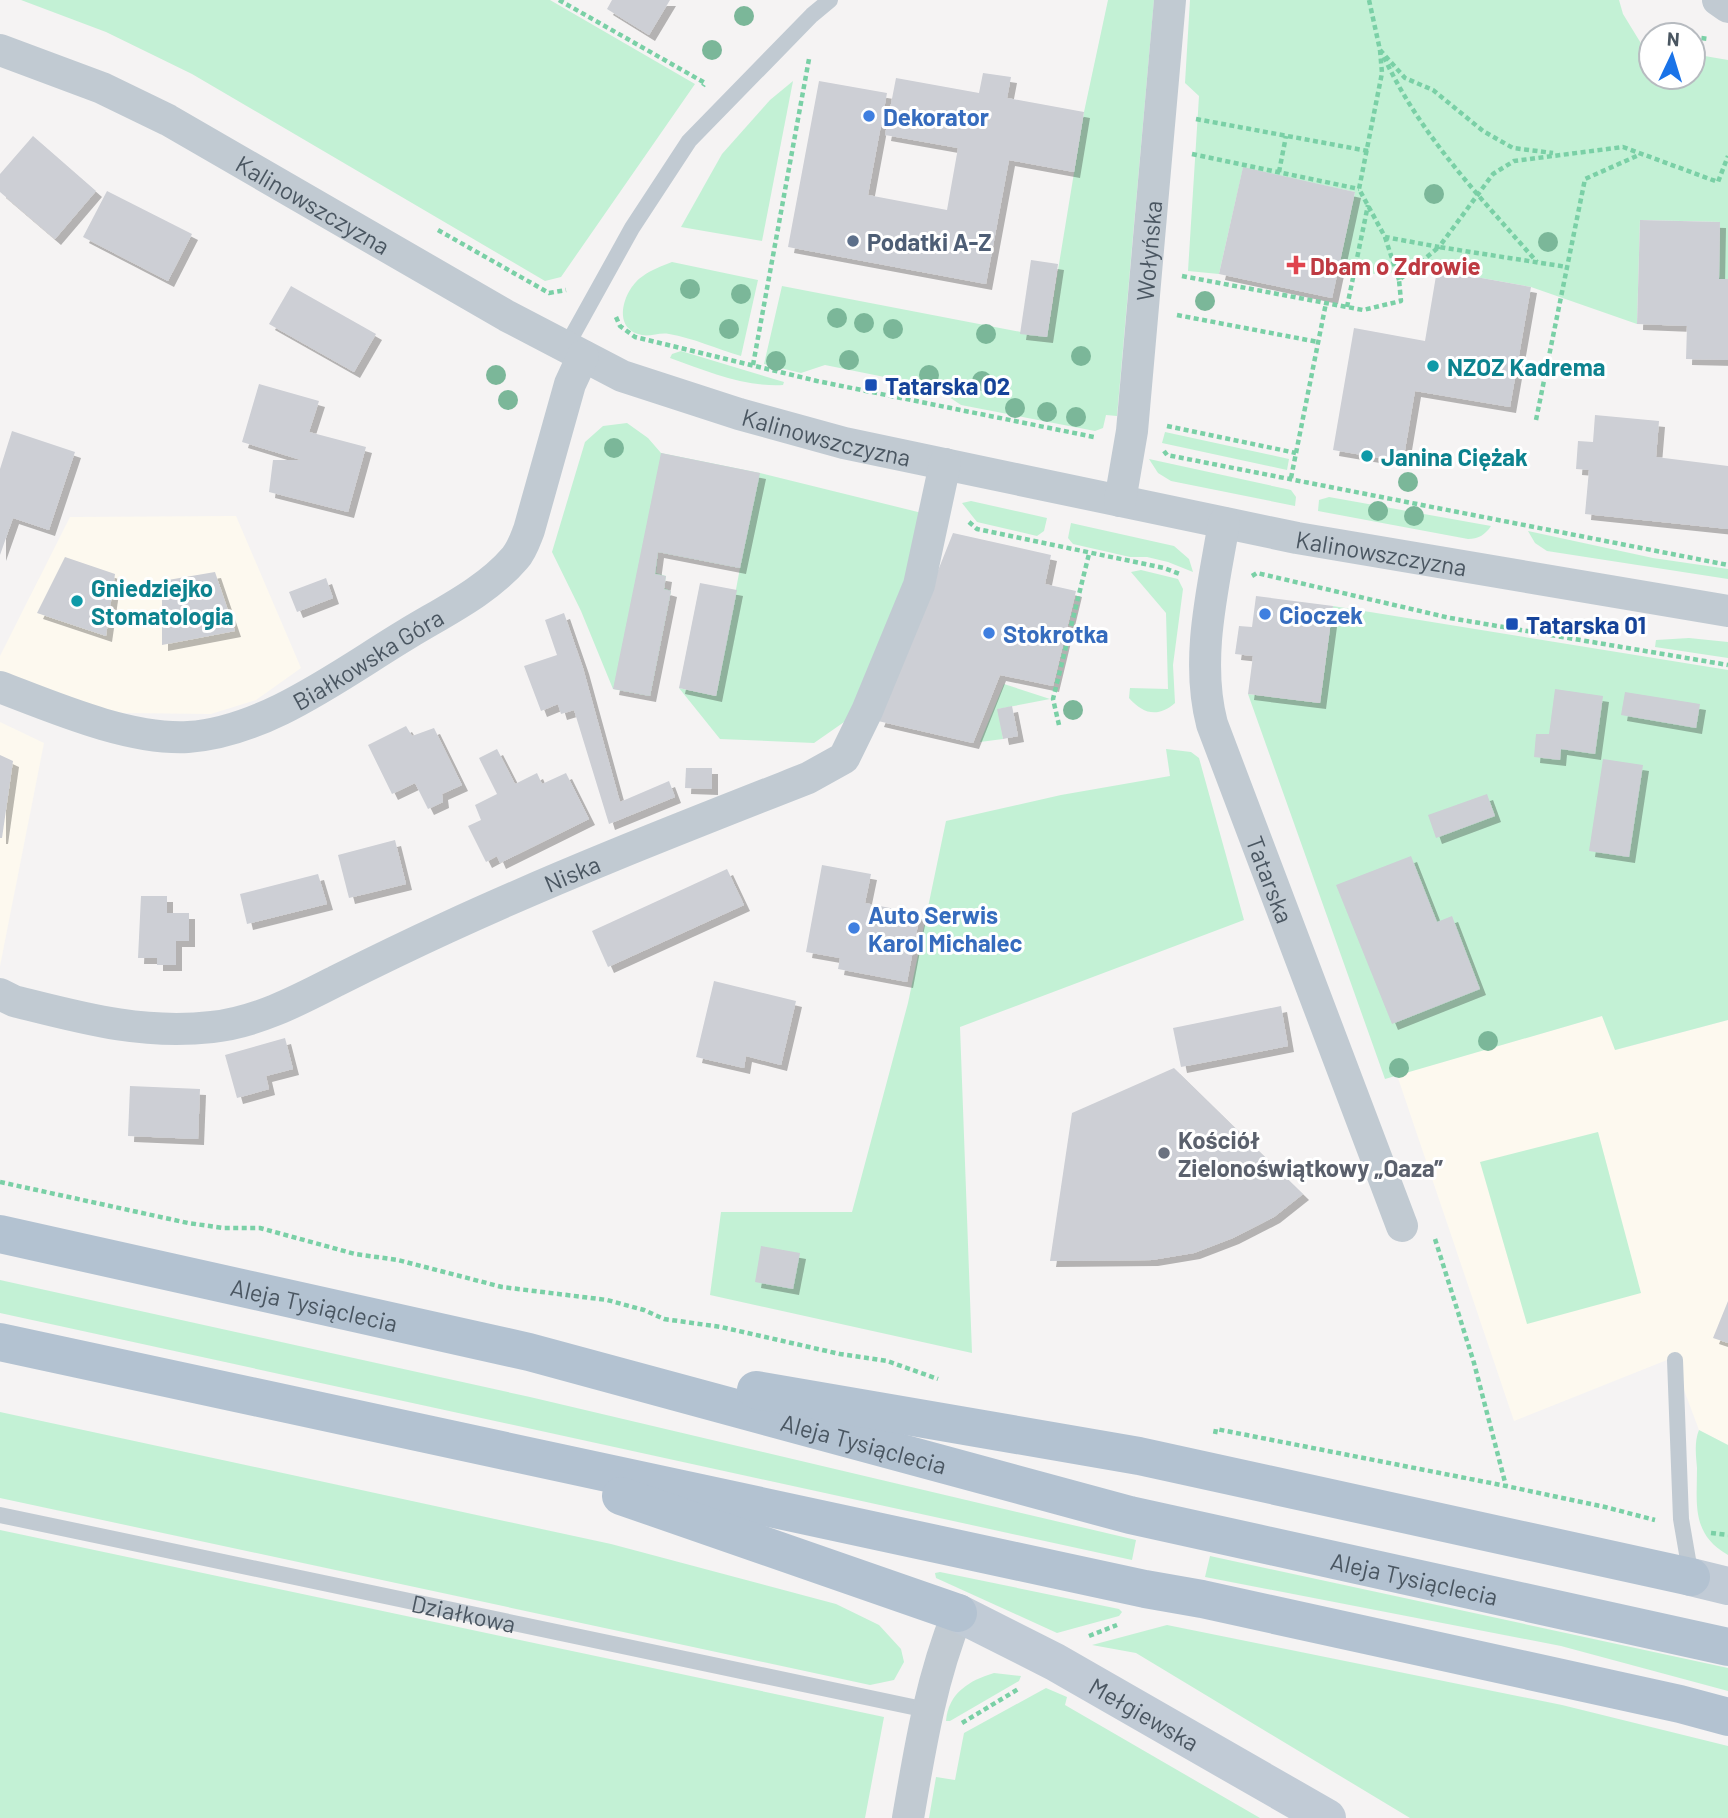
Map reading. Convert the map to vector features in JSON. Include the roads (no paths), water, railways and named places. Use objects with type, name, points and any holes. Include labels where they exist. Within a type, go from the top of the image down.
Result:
[{"type":"main road","name":"Aleja Tysiąclecia","points":[[0,1234],[529,1352],[1130,1515],[1728,1647]]},
{"type":"main road","points":[[0,1342],[1243,1608],[1680,1704],[1728,1717]]},
{"type":"main road","points":[[529,1352],[1139,1456],[1728,1586]]},
{"type":"main road","points":[[453,1438],[958,1613]]},
{"type":"main road","name":"Mełgiewska","points":[[958,1613],[1055,1662],[1327,1818]]},
{"type":"street","name":"Wołyńska","points":[[1120,501],[1132,431],[1170,0]]},
{"type":"street","points":[[1718,0],[1728,7]]},
{"type":"street","name":"Kalinowszczyzna","points":[[0,50],[102,88],[168,120],[500,312],[622,376],[764,422],[844,443],[1224,523],[1476,570],[1728,611]]},
{"type":"street","name":"Białkowska Góra","points":[[0,687],[111,726],[186,737],[218,733],[285,708],[445,611],[484,585],[514,559],[530,530],[570,384],[574,352]]},
{"type":"street","name":"Niska","points":[[0,994],[14,1001],[108,1024],[161,1031],[215,1027],[253,1018],[286,1006],[416,941],[547,881],[808,778],[844,758],[867,711],[919,585],[944,464]]},
{"type":"street","name":"Tatarska","points":[[1224,523],[1212,595],[1204,675],[1205,700],[1402,1226]]},
{"type":"street","points":[[908,1818],[936,1672],[958,1613]]},
{"type":"lane","points":[[574,352],[632,228],[689,141],[812,15],[830,0]]},
{"type":"lane","points":[[1675,1360],[1683,1529],[1691,1577]]},
{"type":"lane","name":"Działkowa","points":[[0,1515],[927,1710]]},
{"type":"place","name":"Dekorator","points":[[869,116]]},
{"type":"place","name":"Podatki A-Z","points":[[853,241]]},
{"type":"place","name":"Dbam o Zdrowie","points":[[1296,265]]},
{"type":"place","name":"NZOZ Kadrema","points":[[1433,366]]},
{"type":"place","name":"Tatarska 02","points":[[871,385]]},
{"type":"place","name":"Janina Ciężak","points":[[1367,456]]},
{"type":"place","name":"Gniedziejko Stomatologia","points":[[77,601]]},
{"type":"place","name":"Cioczek","points":[[1265,614]]},
{"type":"place","name":"Tatarska 01","points":[[1512,624]]},
{"type":"place","name":"Stokrotka","points":[[989,633]]},
{"type":"place","name":"Auto Serwis Karol Michalec","points":[[854,928]]},
{"type":"place","name":"Kościół Zielonoświątkowy „Oaza”","points":[[1164,1153]]}]
